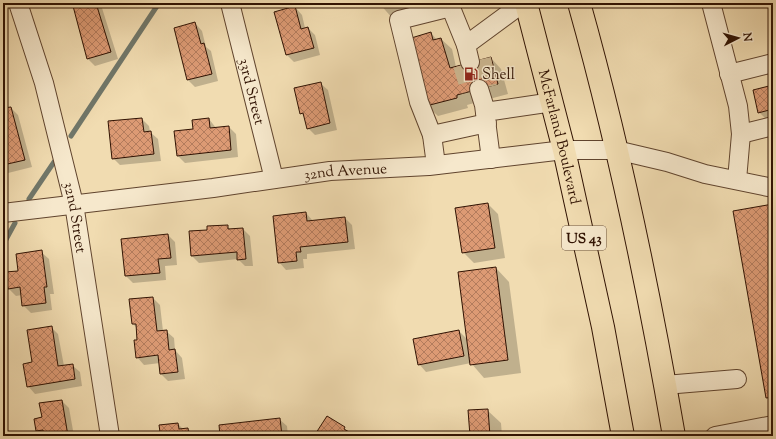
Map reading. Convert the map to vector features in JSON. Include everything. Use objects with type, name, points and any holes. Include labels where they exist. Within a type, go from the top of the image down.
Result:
[{"type":"highway","name":"McFarland Boulevard","points":[[526,3],[553,102],[564,150],[603,327],[623,436]]},
{"type":"highway","points":[[578,3],[616,150],[674,436]]},
{"type":"street","name":"32nd Street","points":[[18,3],[44,83],[74,204],[110,436]]},
{"type":"street","name":"33rd Street","points":[[230,3],[274,179]]},
{"type":"street","points":[[436,165],[432,135],[419,102],[399,20],[450,5],[469,56],[523,3]]},
{"type":"street","points":[[712,3],[738,106],[741,134],[737,180]]},
{"type":"street","points":[[729,74],[773,62]]},
{"type":"street","points":[[432,135],[482,101],[553,102]]},
{"type":"street","points":[[482,101],[491,159]]},
{"type":"street","points":[[741,134],[773,126]]},
{"type":"street","name":"32nd Avenue","points":[[3,213],[330,172],[436,165],[564,150],[616,150],[667,162],[705,174],[773,188]]},
{"type":"street","points":[[665,386],[737,379]]},
{"type":"street","points":[[715,436],[773,425]]},
{"type":"building","points":[[83,3],[96,3],[111,52],[87,59],[73,6]]},
{"type":"building","points":[[295,6],[301,29],[308,27],[314,48],[286,55],[274,12]]},
{"type":"building","points":[[195,22],[201,44],[204,43],[212,74],[187,80],[174,28]]},
{"type":"building","points":[[431,32],[433,40],[441,38],[450,68],[491,57],[498,84],[457,95],[457,98],[426,106],[408,39]]},
{"type":"building","points":[[321,82],[330,123],[307,129],[303,113],[300,114],[294,88]]},
{"type":"building","points":[[773,85],[773,109],[758,113],[753,90]]},
{"type":"building","points":[[11,107],[25,160],[3,165],[3,108]]},
{"type":"building","points":[[142,118],[144,132],[151,131],[154,154],[112,159],[108,121]]},
{"type":"building","points":[[209,118],[210,128],[229,126],[231,150],[177,156],[174,131],[193,129],[192,120]]},
{"type":"building","points":[[488,203],[495,248],[462,253],[455,208]]},
{"type":"building","points":[[773,204],[773,397],[766,398],[733,211]]},
{"type":"building","points":[[306,212],[307,221],[345,217],[348,242],[300,247],[301,252],[296,252],[297,261],[278,263],[273,216]]},
{"type":"building","points":[[228,225],[228,229],[243,228],[246,259],[237,260],[237,252],[191,256],[189,231],[207,230],[207,226]]},
{"type":"building","points":[[168,234],[171,258],[158,259],[160,273],[125,276],[121,239]]},
{"type":"building","points":[[42,250],[47,287],[44,287],[46,303],[22,306],[20,287],[8,289],[5,272],[18,271],[16,254]]},
{"type":"building","points":[[496,267],[508,360],[470,365],[458,272]]},
{"type":"building","points":[[153,297],[157,331],[167,330],[169,350],[175,349],[178,372],[160,374],[158,355],[136,358],[134,340],[137,340],[136,324],[132,324],[129,299]]},
{"type":"building","points":[[52,326],[58,366],[73,364],[75,379],[27,387],[23,364],[32,362],[27,330]]},
{"type":"building","points":[[459,330],[464,356],[418,365],[413,339]]},
{"type":"building","points":[[62,400],[68,436],[44,436],[43,430],[36,431],[34,419],[42,417],[39,403]]},
{"type":"building","points":[[488,409],[490,436],[470,436],[468,410]]},
{"type":"building","points":[[327,416],[345,427],[344,429],[356,436],[314,436]]},
{"type":"building","points":[[280,418],[282,436],[220,436],[219,425]]},
{"type":"building","points":[[178,423],[179,429],[188,428],[189,436],[146,436],[146,433],[160,432],[159,425]]},
{"type":"waterway","points":[[71,136],[159,3]]},
{"type":"waterway","points":[[29,199],[54,162]]},
{"type":"waterway","points":[[3,245],[15,223]]},
{"type":"tunnel","points":[[482,59],[488,87]]},
{"type":"tunnel","points":[[462,65],[470,91]]},
{"type":"place","name":"Shell","points":[[471,74]]}]
